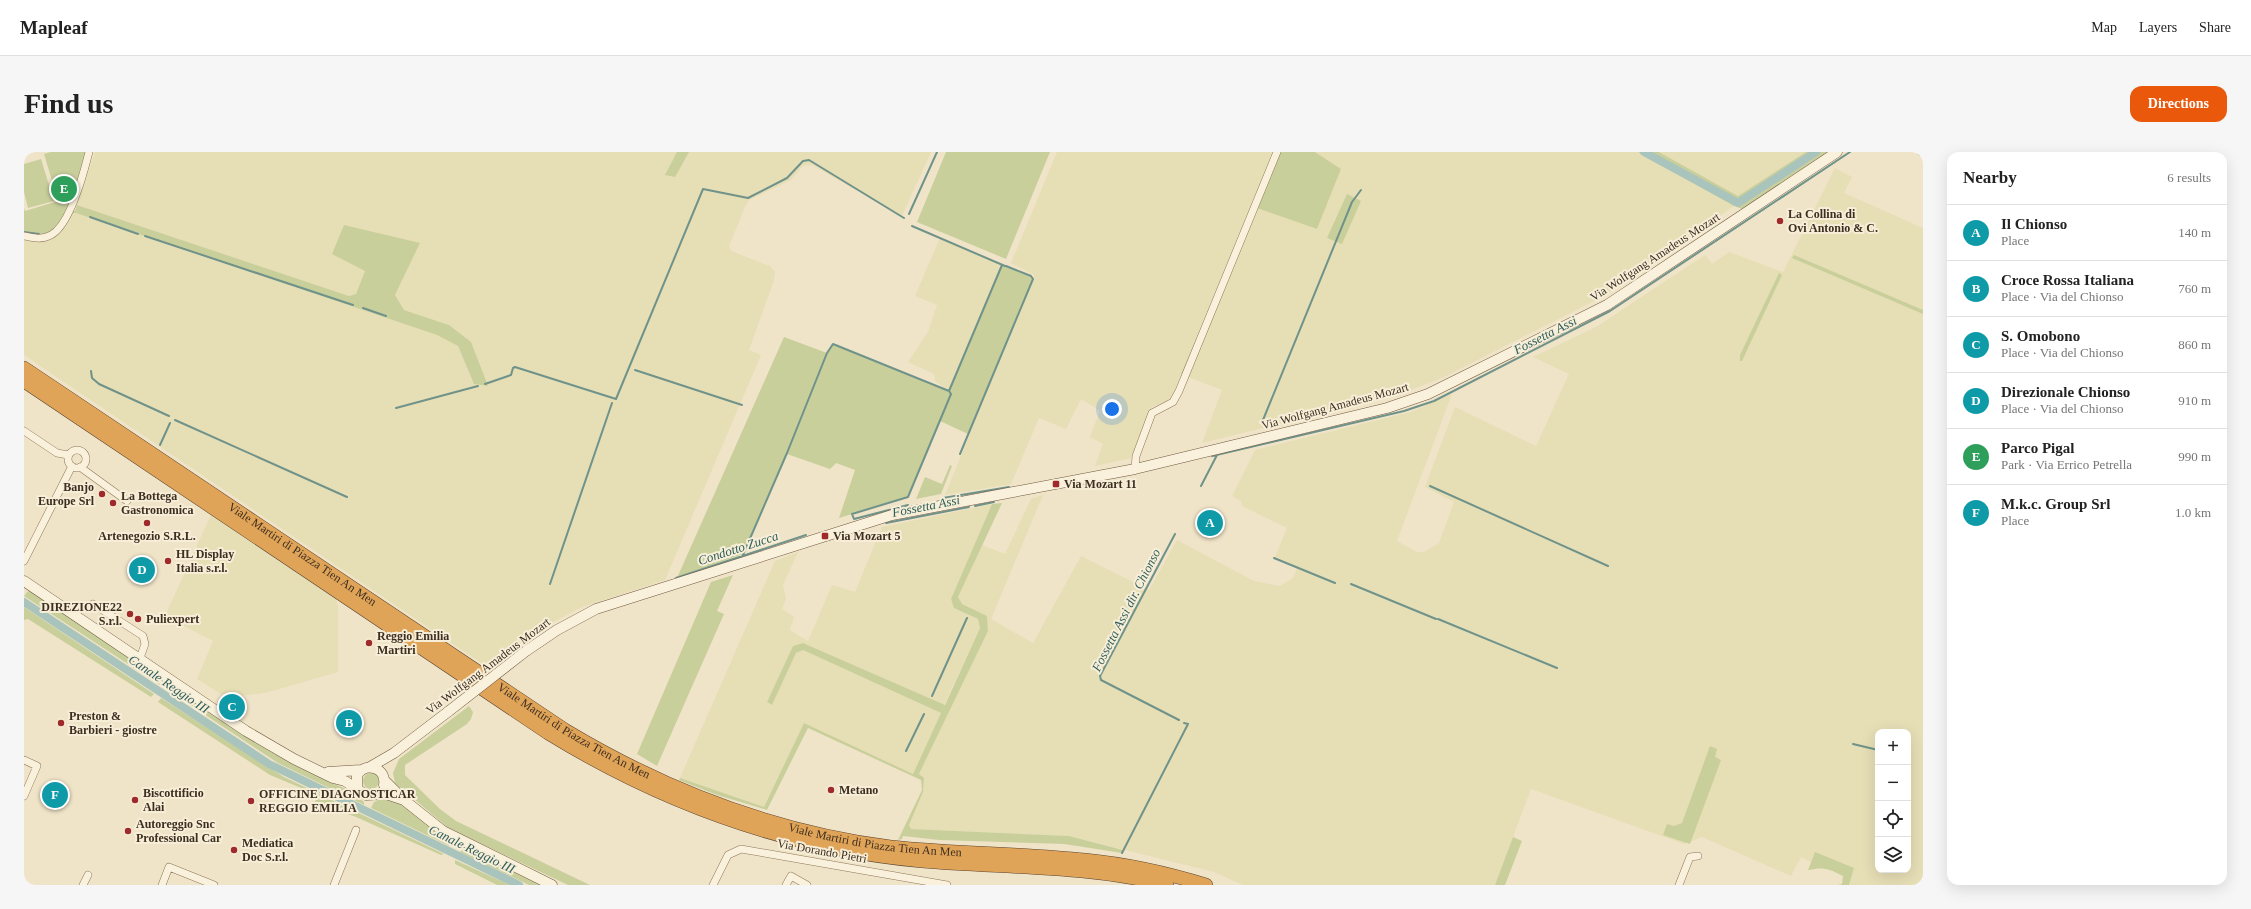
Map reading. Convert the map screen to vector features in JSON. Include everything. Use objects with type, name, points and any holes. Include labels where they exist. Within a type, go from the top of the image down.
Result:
[{"type":"highway","name":"Viale Martiri di Piazza Tien An Men","points":[[24,368],[565,730],[622,763],[683,791],[763,820],[868,843],[936,851],[1086,860],[1160,872],[1206,885]]},
{"type":"highway","name":"Viale Martiri di Piazza Tien An Men","points":[[24,381],[548,732],[606,766],[666,796],[717,816],[778,835],[861,853],[923,861],[1099,872],[1167,885]]},
{"type":"highway","points":[[1099,872],[1139,885]]},
{"type":"street","points":[[24,236],[40,239],[50,236],[58,230],[70,208],[89,152]]},
{"type":"street","points":[[1135,469],[1136,456],[1152,413],[1173,402],[1179,391],[1277,152]]},
{"type":"street","name":"Via Wolfgang Amadeus Mozart","points":[[366,769],[394,753],[526,651],[557,630],[596,609],[873,520],[930,507],[1135,469],[1387,408],[1440,389],[1607,305],[1837,152]]},
{"type":"street","points":[[24,431],[57,453],[68,455],[76,450],[83,452],[85,460],[80,467]]},
{"type":"street","points":[[68,455],[69,463],[72,466],[80,467],[127,501]]},
{"type":"street","points":[[24,561],[72,466]]},
{"type":"street","points":[[24,581],[246,731],[322,772],[357,788],[363,794],[386,794],[404,800]]},
{"type":"street","points":[[93,604],[143,636],[145,644],[140,658]]},
{"type":"street","points":[[374,795],[381,790],[394,753]]},
{"type":"street","points":[[24,760],[36,766],[24,796]]},
{"type":"street","points":[[357,788],[356,780],[366,769]]},
{"type":"street","points":[[322,772],[377,769],[404,800],[443,831],[552,885]]},
{"type":"street","points":[[334,885],[356,830]]},
{"type":"street","name":"Via Dorando Pietri","points":[[713,885],[728,856],[741,849],[947,885]]},
{"type":"street","points":[[1679,885],[1690,857],[1698,856]]},
{"type":"street","points":[[162,885],[169,867],[214,885]]},
{"type":"street","points":[[83,885],[88,875]]},
{"type":"street","points":[[786,885],[791,876],[807,885]]},
{"type":"shaded area","points":[[95,152],[931,152],[902,216],[812,165],[803,166],[791,180],[749,200],[729,246],[731,251],[770,266],[775,272],[774,280],[749,350],[761,355],[665,580],[582,607],[544,627],[487,667],[24,355],[24,239],[34,242],[50,240],[72,213],[76,213],[437,335],[458,346],[474,384],[488,386],[449,325],[404,310],[395,295],[420,243],[365,271],[356,294],[349,296],[77,205]]},
{"type":"shaded area","points":[[1057,152],[1273,152],[1170,401],[1152,407],[1132,458],[1095,466],[1103,444],[1090,437],[1100,411],[1081,399],[1066,429],[1039,418],[1011,484],[945,495],[1033,279],[1034,275],[1011,263]]},
{"type":"shaded area","points":[[1315,152],[1638,152],[1734,206],[1604,296],[1442,378],[1400,394],[1202,443],[1222,390],[1188,377],[1257,207],[1317,229],[1341,169]]},
{"type":"shaded area","points":[[1659,152],[1806,152],[1738,196]]},
{"type":"shaded area","points":[[1835,168],[1852,177],[1844,193],[1923,228],[1923,885],[1849,885],[1854,868],[1815,853],[1811,862],[1801,857],[1791,876],[1702,837],[1684,844],[1531,789],[1495,885],[1243,885],[1214,872],[1069,836],[911,829],[909,825],[923,792],[924,778],[919,774],[988,631],[987,616],[962,604],[958,597],[982,545],[1005,554],[1031,499],[1043,495],[991,619],[1033,643],[1081,556],[1149,590],[1177,540],[1254,581],[1280,586],[1293,578],[1297,568],[1275,557],[1287,528],[1242,506],[1241,501],[1232,496],[1255,450],[1411,412],[1452,394],[1397,541],[1417,552],[1424,552],[1439,543],[1454,502],[1425,487],[1455,407],[1536,446],[1569,374],[1533,357],[1596,327],[1705,255],[1712,264],[1729,252],[1783,272]]},
{"type":"shaded area","points":[[940,238],[1002,265],[949,391],[935,381],[934,374],[908,362],[928,332],[937,305],[915,296]]},
{"type":"shaded area","points":[[992,504],[951,599],[954,608],[978,619],[980,628],[944,705],[803,643],[793,646],[767,702],[772,705],[796,653],[803,650],[941,713],[913,774],[804,723],[764,807],[680,778],[775,561],[798,552],[783,585],[786,599],[782,609],[794,617],[790,630],[808,641],[832,585],[855,592],[882,527]]},
{"type":"shaded area","points":[[211,515],[282,563],[335,596],[338,606],[338,672],[265,693],[238,696],[221,694],[197,679],[213,641],[165,616]]},
{"type":"green space","points":[[51,152],[87,152],[68,208],[55,227],[45,235],[36,236],[24,233],[24,208],[25,211],[58,201],[44,154]]},
{"type":"green space","points":[[677,152],[689,152],[675,177],[665,175]]},
{"type":"green space","points":[[946,152],[1050,152],[1006,259],[917,222]]},
{"type":"green space","points":[[1277,152],[1315,152],[1341,169],[1317,229],[1257,208],[1188,377],[1181,374]]},
{"type":"green space","points":[[1638,152],[1659,152],[1738,196],[1806,152],[1832,152],[1745,210],[1734,206]]},
{"type":"green space","points":[[41,159],[54,201],[28,208],[24,192],[24,164]]},
{"type":"green space","points":[[1347,194],[1361,201],[1342,244],[1327,238]]},
{"type":"green space","points":[[77,205],[349,296],[356,294],[365,271],[332,254],[344,225],[420,243],[395,295],[404,310],[449,325],[471,342],[488,386],[474,384],[458,346],[437,335],[76,213],[72,213],[60,231],[51,239],[38,242],[30,241],[43,240],[73,211],[75,211]]},
{"type":"green space","points":[[1794,255],[1923,310],[1923,314],[1792,258]]},
{"type":"green space","points":[[1002,265],[1031,276],[1033,279],[968,434],[940,421],[908,497],[839,518],[855,470],[836,463],[830,469],[787,454],[743,554],[677,578],[784,337],[827,353],[833,344],[949,391]]},
{"type":"green space","points":[[1779,273],[1782,275],[1742,361],[1740,361],[1740,355]]},
{"type":"green space","points":[[950,465],[952,466],[941,494],[916,499],[925,477],[942,484]]},
{"type":"green space","points":[[1002,503],[958,597],[962,604],[987,616],[988,631],[919,774],[924,778],[923,792],[909,825],[911,829],[1069,836],[1123,850],[1122,853],[1064,844],[939,840],[903,836],[902,839],[898,840],[922,790],[921,780],[808,728],[767,810],[717,795],[679,780],[680,778],[764,807],[804,723],[913,774],[941,713],[803,650],[796,653],[772,705],[767,702],[793,646],[803,643],[945,705],[980,628],[978,619],[954,608],[951,599],[992,504]]},
{"type":"green space","points":[[733,575],[717,611],[724,614],[657,766],[637,754],[711,582]]},
{"type":"green space","points":[[28,591],[35,592],[160,675],[160,685],[24,596]]},
{"type":"green space","points":[[24,607],[154,694],[151,697],[28,619],[24,620]]},
{"type":"green space","points":[[174,686],[330,782],[351,791],[364,802],[364,805],[278,763],[166,689]]},
{"type":"green space","points":[[161,698],[284,777],[444,854],[441,855],[356,817],[315,802],[318,795],[270,775],[158,702]]},
{"type":"green space","points":[[469,706],[473,712],[471,719],[467,724],[405,765],[405,775],[440,809],[456,821],[590,885],[568,885],[463,835],[446,826],[395,783],[393,773],[399,759]]},
{"type":"green space","points":[[1710,746],[1717,749],[1715,757],[1721,760],[1690,844],[1663,835],[1667,824],[1674,826],[1682,823]]},
{"type":"green space","points":[[368,773],[374,773],[379,778],[377,787],[374,789],[368,789],[363,784],[363,778]]},
{"type":"green space","points":[[381,798],[400,801],[450,839],[449,846],[371,808],[374,802]]},
{"type":"green space","points":[[1513,837],[1522,841],[1505,885],[1495,885]]},
{"type":"green space","points":[[466,847],[543,885],[529,885],[460,852]]},
{"type":"green space","points":[[1815,852],[1854,868],[1849,885],[1838,885],[1842,884],[1843,876],[1833,871],[1822,868],[1808,870]]},
{"type":"green space","points":[[455,860],[510,885],[497,885],[455,864]]},
{"type":"waterway","points":[[909,214],[937,152]]},
{"type":"waterway","points":[[1644,152],[1738,203],[1816,152]]},
{"type":"waterway","name":"Fossetta Assi","points":[[1212,456],[1404,411],[1434,401],[1610,311],[1850,152]]},
{"type":"waterway","points":[[485,384],[511,375],[513,368],[515,367],[616,399],[703,189],[748,198],[787,178],[803,161],[809,160],[904,218]]},
{"type":"waterway","points":[[1263,420],[1352,202],[1361,190]]},
{"type":"waterway","points":[[90,217],[138,234]]},
{"type":"waterway","points":[[912,226],[1005,266]]},
{"type":"waterway","points":[[24,232],[39,234]]},
{"type":"waterway","points":[[145,236],[353,305]]},
{"type":"waterway","points":[[908,505],[854,519],[852,514],[908,497],[951,394],[949,391],[1002,265]]},
{"type":"waterway","points":[[960,454],[1033,279],[1031,276],[1006,266]]},
{"type":"waterway","points":[[363,308],[386,316]]},
{"type":"waterway","points":[[742,557],[787,453],[827,353],[833,344],[949,391]]},
{"type":"waterway","points":[[635,370],[742,405]]},
{"type":"waterway","points":[[91,371],[92,378],[99,384],[169,416]]},
{"type":"waterway","points":[[396,408],[478,386]]},
{"type":"waterway","points":[[550,584],[612,403]]},
{"type":"waterway","points":[[175,420],[347,497]]},
{"type":"waterway","points":[[160,445],[170,423]]},
{"type":"waterway","name":"Fossetta Assi dir. Chionso","points":[[1201,486],[1217,455]]},
{"type":"waterway","points":[[1430,486],[1608,566]]},
{"type":"waterway","name":"Condotto Zucca","points":[[943,498],[1009,487]]},
{"type":"waterway","name":"Fossetta Assi","points":[[975,506],[994,502]]},
{"type":"waterway","name":"Fossetta Assi","points":[[886,523],[969,507]]},
{"type":"waterway","name":"Fossetta Assi dir. Chionso","points":[[1175,534],[1100,676],[1101,680],[1179,720]]},
{"type":"waterway","name":"Condotto Zucca","points":[[676,578],[806,535]]},
{"type":"waterway","points":[[1274,558],[1335,583]]},
{"type":"waterway","points":[[1351,584],[1436,619]]},
{"type":"waterway","name":"Canale Reggio III","points":[[24,602],[269,764],[519,885]]},
{"type":"waterway","points":[[932,696],[967,618]]},
{"type":"waterway","points":[[1438,619],[1557,668]]},
{"type":"waterway","points":[[906,751],[924,714]]},
{"type":"waterway","name":"Fossetta Assi dir. Chionso","points":[[1122,853],[1188,724],[1184,723]]},
{"type":"waterway","points":[[1853,744],[1875,749]]},
{"type":"place","name":"Parco Pigal","points":[[64,189]]},
{"type":"place","name":"La Collina di Ovi Antonio & C.","points":[[1780,221]]},
{"type":"place","name":"Via Mozart 11","points":[[1056,484]]},
{"type":"place","name":"Banjo Europe Srl","points":[[102,494]]},
{"type":"place","name":"La Bottega Gastronomica","points":[[113,503]]},
{"type":"place","name":"Artenegozio S.R.L.","points":[[147,523]]},
{"type":"place","name":"Il Chionso","points":[[1210,523]]},
{"type":"place","name":"Via Mozart 5","points":[[825,536]]},
{"type":"place","name":"HL Display Italia s.r.l.","points":[[168,561]]},
{"type":"place","name":"Direzionale Chionso","points":[[142,570]]},
{"type":"place","name":"DIREZIONE22 S.r.l.","points":[[130,614]]},
{"type":"place","name":"Puliexpert","points":[[138,619]]},
{"type":"place","name":"Reggio Emilia Martiri","points":[[369,643]]},
{"type":"place","name":"S. Omobono","points":[[232,707]]},
{"type":"place","name":"Preston & Barbieri - giostre","points":[[61,723]]},
{"type":"place","name":"Croce Rossa Italiana","points":[[349,723]]},
{"type":"place","name":"Metano","points":[[831,790]]},
{"type":"place","name":"M.k.c. Group Srl","points":[[55,795]]},
{"type":"place","name":"Biscottificio Alai","points":[[135,800]]},
{"type":"place","name":"OFFICINE DIAGNOSTICAR REGGIO EMILIA","points":[[251,801]]},
{"type":"place","name":"Autoreggio Snc Professional Car","points":[[128,831]]},
{"type":"place","name":"Mediatica Doc S.r.l.","points":[[234,850]]}]
